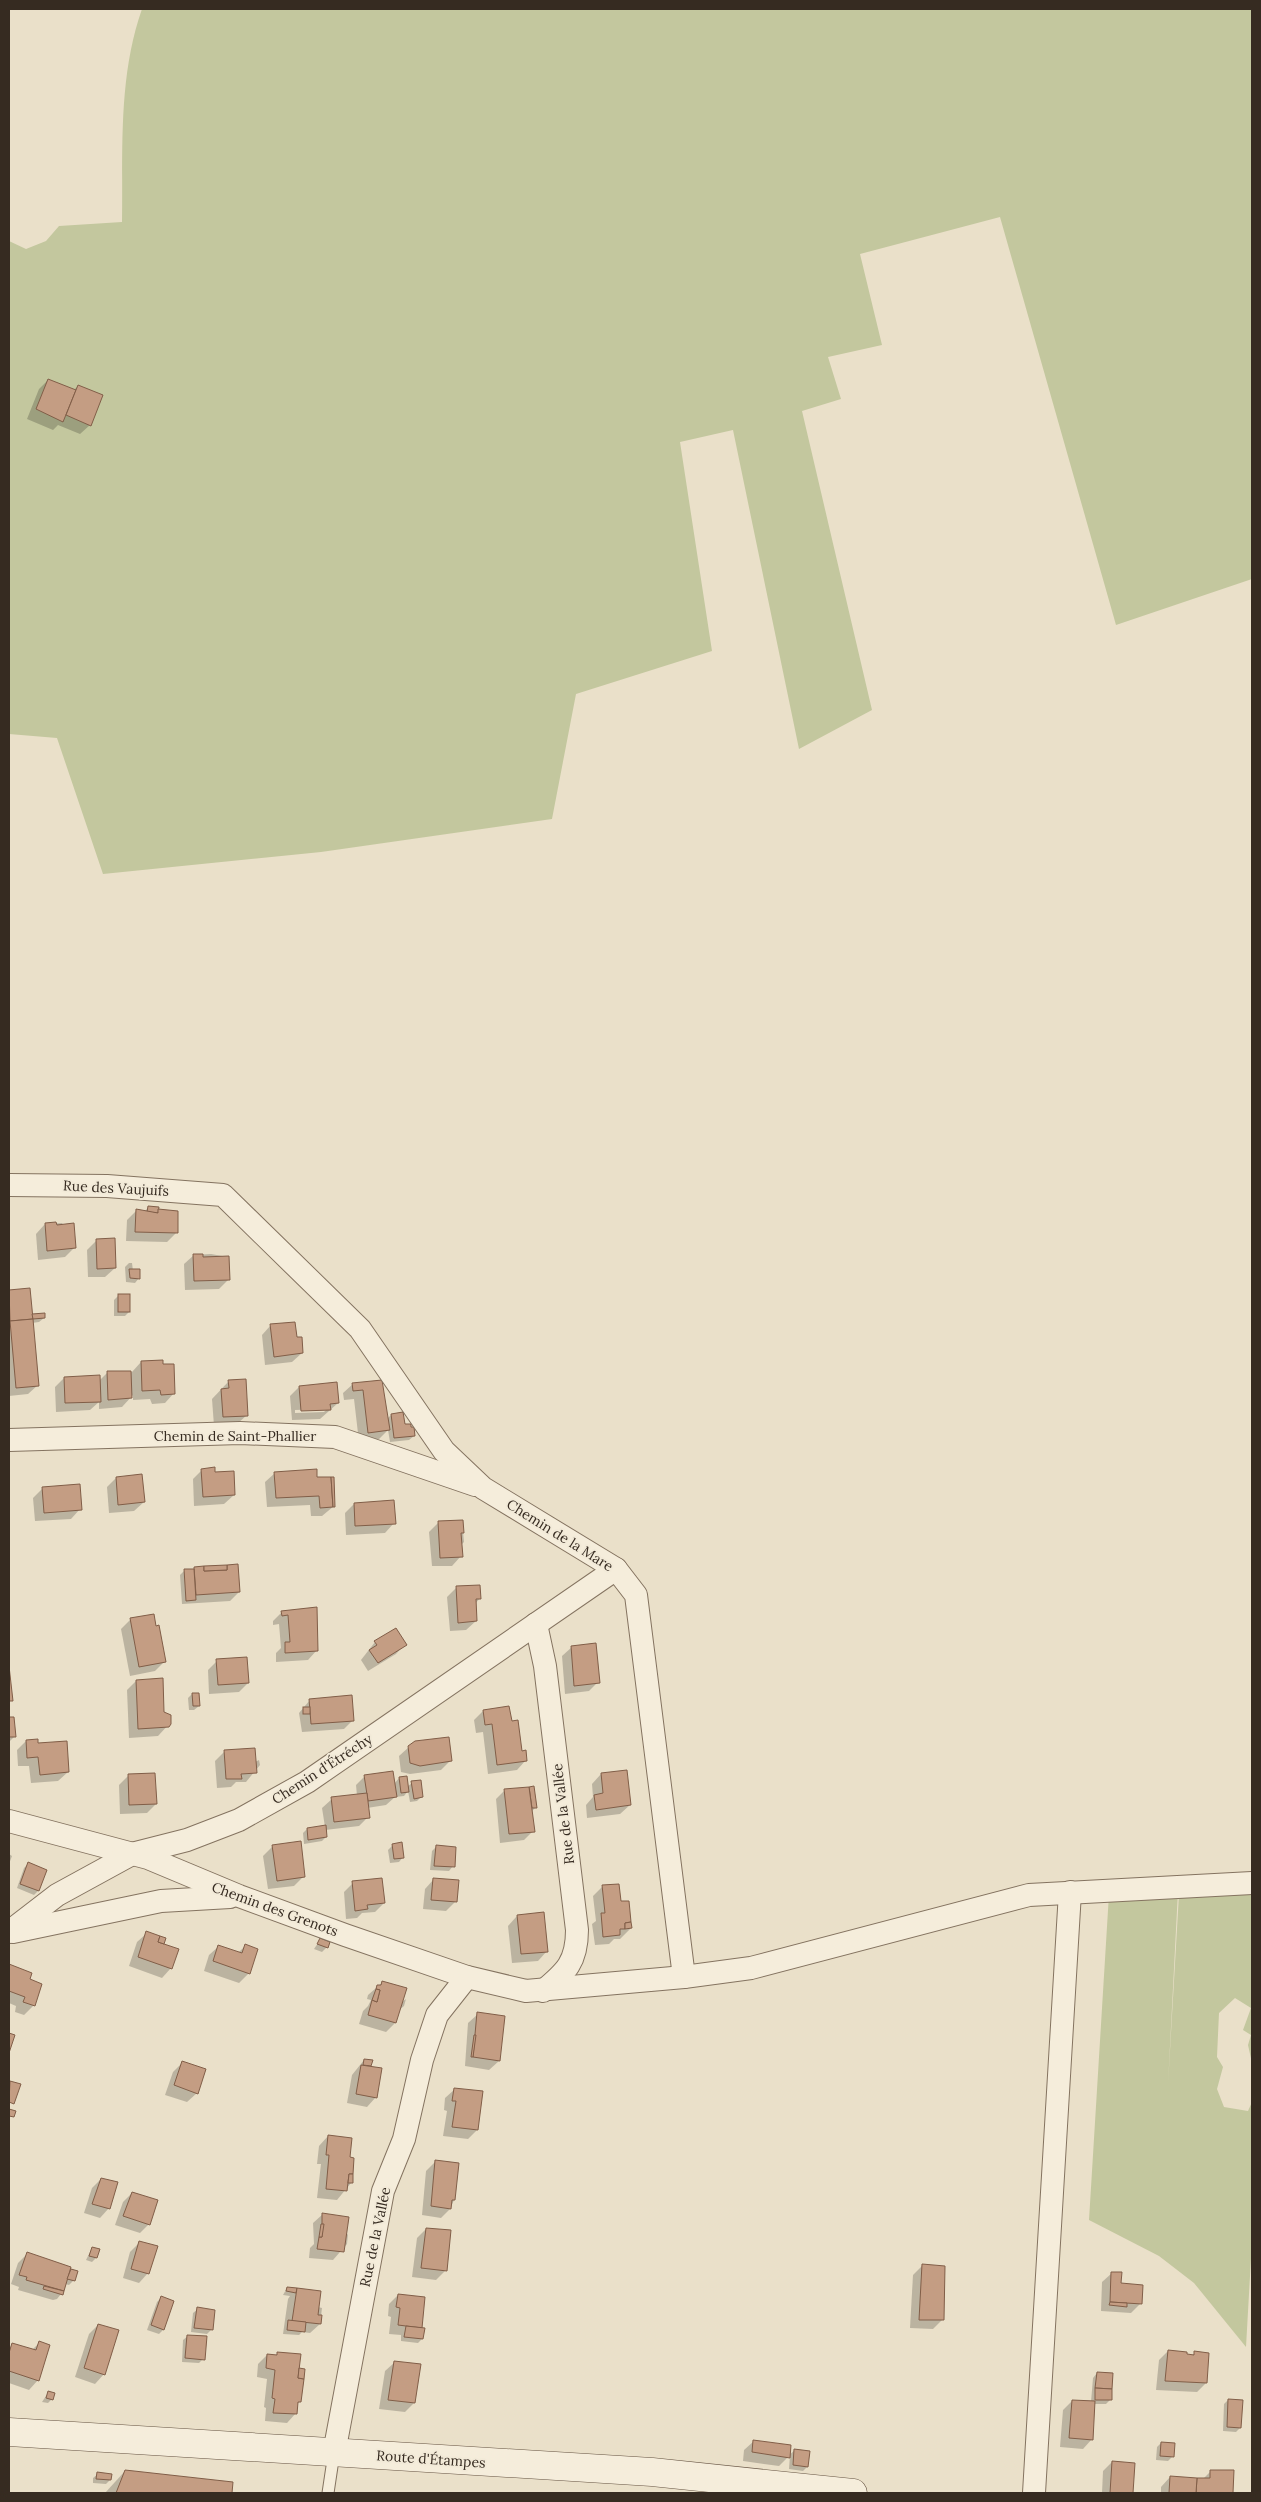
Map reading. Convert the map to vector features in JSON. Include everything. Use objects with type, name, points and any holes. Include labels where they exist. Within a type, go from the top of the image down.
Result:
[{"type":"main road","name":"Route d'Étampes","points":[[9,2432],[652,2472],[853,2493]]},
{"type":"street","name":"Rue des Vaujuifs","points":[[9,1185],[107,1186],[223,1196]]},
{"type":"street","name":"Chemin de la Mare","points":[[223,1196],[360,1329],[444,1451],[483,1488],[616,1569],[636,1595],[684,1977]]},
{"type":"street","name":"Chemin de Saint-Phallier","points":[[9,1440],[240,1433],[335,1437],[483,1488]]},
{"type":"street","name":"Chemin d'Étréchy","points":[[9,1932],[57,1895],[132,1854],[187,1840],[238,1820],[307,1782],[616,1569]]},
{"type":"street","name":"Rue de la Vallée","points":[[536,1624],[545,1666],[577,1930],[577,1948],[571,1964],[543,1992]]},
{"type":"street","name":"Chemin des Grenots","points":[[9,1821],[148,1858],[239,1896],[467,1977],[526,1991],[543,1992],[751,1968],[1029,1895],[1252,1882]]},
{"type":"street","points":[[1034,2493],[1070,1892]]},
{"type":"street","points":[[9,1932],[160,1901],[239,1896]]},
{"type":"street","name":"Rue de la Vallée","points":[[334,2453],[383,2191],[404,2139],[422,2060],[437,2015],[467,1977]]},
{"type":"lane","points":[[328,2493],[334,2453]]},
{"type":"green space","points":[[142,9],[1252,9],[1252,579],[1116,625],[1000,217],[860,254],[882,345],[828,357],[841,399],[802,411],[872,710],[799,749],[733,430],[680,442],[712,651],[576,694],[552,819],[321,852],[103,874],[57,738],[9,734],[9,241],[26,249],[46,241],[59,226],[122,222],[122,141],[125,88],[134,35]]},
{"type":"green space","points":[[1178,1891],[1168,2085],[1179,1894],[1252,1894],[1252,2063],[1248,2045],[1251,2035],[1243,2030],[1251,2008],[1235,1998],[1219,2013],[1217,2057],[1223,2067],[1217,2089],[1224,2107],[1248,2111],[1252,2102],[1252,2241],[1246,2347],[1194,2283],[1159,2256],[1089,2220],[1109,1894]]},
{"type":"building","points":[[48,379],[76,390],[63,422],[36,409]]},
{"type":"building","points":[[78,385],[103,395],[91,426],[66,415]]},
{"type":"building","points":[[148,1206],[159,1207],[158,1213],[147,1212]]},
{"type":"building","points":[[136,1209],[158,1213],[158,1209],[178,1211],[178,1233],[135,1232]]},
{"type":"building","points":[[56,1222],[57,1225],[74,1223],[76,1248],[47,1251],[45,1223]]},
{"type":"building","points":[[115,1238],[116,1268],[97,1269],[96,1239]]},
{"type":"building","points":[[193,1254],[203,1254],[203,1257],[229,1256],[230,1280],[194,1281]]},
{"type":"building","points":[[129,1269],[140,1269],[140,1279],[130,1278]]},
{"type":"building","points":[[30,1288],[33,1319],[10,1321],[9,1290]]},
{"type":"building","points":[[118,1294],[130,1294],[130,1312],[118,1312]]},
{"type":"building","points":[[45,1313],[45,1318],[33,1319],[32,1314]]},
{"type":"building","points":[[33,1319],[39,1386],[16,1388],[10,1321]]},
{"type":"building","points":[[295,1322],[297,1337],[302,1337],[303,1353],[274,1357],[270,1324]]},
{"type":"building","points":[[163,1360],[163,1364],[174,1364],[175,1394],[161,1395],[160,1390],[142,1391],[141,1361]]},
{"type":"building","points":[[107,1371],[131,1371],[132,1398],[108,1400]]},
{"type":"building","points":[[100,1375],[101,1402],[65,1403],[64,1377]]},
{"type":"building","points":[[246,1379],[248,1416],[223,1417],[221,1389],[229,1388],[228,1380]]},
{"type":"building","points":[[382,1380],[390,1430],[368,1433],[363,1390],[353,1391],[352,1383]]},
{"type":"building","points":[[337,1382],[339,1403],[330,1404],[331,1410],[301,1411],[299,1386]]},
{"type":"building","points":[[403,1412],[405,1424],[411,1424],[411,1427],[414,1427],[415,1436],[394,1438],[391,1414]]},
{"type":"building","points":[[215,1467],[215,1472],[234,1471],[235,1495],[203,1497],[201,1469]]},
{"type":"building","points":[[317,1469],[317,1477],[331,1477],[333,1507],[320,1508],[319,1496],[276,1498],[274,1472]]},
{"type":"building","points":[[142,1474],[145,1502],[118,1505],[116,1477]]},
{"type":"building","points":[[331,1477],[334,1477],[335,1507],[333,1507]]},
{"type":"building","points":[[80,1484],[82,1510],[44,1513],[42,1487]]},
{"type":"building","points":[[394,1500],[396,1524],[355,1526],[354,1503]]},
{"type":"building","points":[[463,1520],[464,1533],[461,1533],[463,1557],[440,1558],[438,1521]]},
{"type":"building","points":[[238,1564],[240,1592],[196,1595],[194,1567],[204,1566],[204,1571],[227,1570],[227,1565]]},
{"type":"building","points":[[227,1565],[227,1570],[204,1571],[204,1566]]},
{"type":"building","points":[[184,1569],[194,1569],[196,1600],[186,1601]]},
{"type":"building","points":[[480,1585],[481,1599],[476,1599],[477,1621],[458,1623],[456,1586]]},
{"type":"building","points":[[317,1607],[318,1651],[285,1653],[285,1642],[290,1642],[288,1615],[282,1616],[281,1611]]},
{"type":"building","points":[[154,1614],[156,1626],[159,1625],[166,1662],[139,1667],[130,1618]]},
{"type":"building","points":[[396,1628],[407,1645],[378,1663],[369,1650],[377,1645],[374,1641]]},
{"type":"building","points":[[596,1643],[600,1683],[574,1686],[571,1646]]},
{"type":"building","points":[[247,1657],[249,1683],[218,1685],[216,1659]]},
{"type":"building","points":[[9,1666],[13,1701],[9,1701]]},
{"type":"building","points":[[163,1678],[164,1712],[171,1715],[171,1724],[169,1727],[138,1729],[136,1680]]},
{"type":"building","points":[[192,1693],[199,1693],[200,1706],[193,1706]]},
{"type":"building","points":[[352,1695],[354,1721],[311,1724],[309,1699]]},
{"type":"building","points":[[509,1706],[512,1721],[518,1720],[522,1751],[526,1750],[527,1761],[497,1765],[492,1724],[485,1725],[483,1710]]},
{"type":"building","points":[[303,1707],[310,1707],[310,1714],[303,1714]]},
{"type":"building","points":[[9,1717],[14,1717],[16,1737],[9,1737]]},
{"type":"building","points":[[449,1737],[452,1761],[420,1766],[410,1763],[408,1746],[415,1741]]},
{"type":"building","points":[[38,1739],[38,1743],[67,1741],[69,1772],[40,1775],[38,1757],[27,1758],[26,1740]]},
{"type":"building","points":[[255,1748],[257,1773],[241,1774],[242,1779],[226,1779],[224,1750]]},
{"type":"building","points":[[627,1770],[631,1805],[596,1810],[594,1795],[603,1793],[601,1773]]},
{"type":"building","points":[[393,1771],[397,1797],[368,1801],[364,1775]]},
{"type":"building","points":[[155,1773],[157,1804],[129,1805],[128,1774]]},
{"type":"building","points":[[407,1776],[409,1792],[401,1793],[399,1777]]},
{"type":"building","points":[[421,1780],[423,1797],[414,1799],[411,1781]]},
{"type":"building","points":[[534,1786],[537,1808],[532,1808],[529,1787]]},
{"type":"building","points":[[529,1787],[535,1832],[509,1834],[504,1789]]},
{"type":"building","points":[[367,1793],[370,1818],[334,1822],[331,1797]]},
{"type":"building","points":[[326,1825],[327,1837],[308,1840],[307,1828]]},
{"type":"building","points":[[301,1841],[305,1877],[277,1881],[272,1845]]},
{"type":"building","points":[[402,1842],[404,1858],[394,1859],[392,1844]]},
{"type":"building","points":[[436,1845],[456,1847],[455,1867],[434,1866]]},
{"type":"building","points":[[28,1862],[47,1870],[39,1891],[20,1884]]},
{"type":"building","points":[[382,1878],[385,1903],[367,1905],[368,1909],[355,1911],[352,1881]]},
{"type":"building","points":[[433,1878],[459,1880],[457,1902],[431,1900]]},
{"type":"building","points":[[619,1884],[621,1901],[629,1901],[631,1922],[625,1923],[625,1929],[620,1929],[620,1935],[603,1937],[601,1913],[605,1913],[602,1885]]},
{"type":"building","points":[[544,1912],[548,1952],[521,1954],[517,1915]]},
{"type":"building","points":[[631,1922],[632,1928],[625,1929],[625,1923]]},
{"type":"building","points":[[146,1931],[160,1936],[158,1942],[179,1949],[172,1969],[138,1957]]},
{"type":"building","points":[[160,1936],[166,1938],[164,1944],[158,1942]]},
{"type":"building","points":[[320,1938],[330,1942],[328,1948],[317,1944]]},
{"type":"building","points":[[245,1944],[258,1949],[250,1974],[213,1961],[218,1945],[242,1953]]},
{"type":"building","points":[[9,1964],[32,1973],[30,1979],[42,1984],[35,2006],[23,2002],[25,1997],[9,1991]]},
{"type":"building","points":[[382,1981],[407,1988],[396,2023],[368,2015],[372,2000],[377,2002],[380,1990],[376,1989],[377,1985],[381,1985]]},
{"type":"building","points":[[376,1989],[380,1990],[377,2002],[372,2000]]},
{"type":"building","points":[[477,2012],[505,2016],[500,2061],[473,2057]]},
{"type":"building","points":[[9,2033],[15,2035],[9,2053]]},
{"type":"building","points":[[474,2035],[476,2035],[473,2057],[471,2057]]},
{"type":"building","points":[[364,2059],[373,2060],[371,2066],[363,2065]]},
{"type":"building","points":[[182,2061],[206,2069],[198,2094],[174,2085]]},
{"type":"building","points":[[361,2065],[382,2068],[377,2098],[356,2094]]},
{"type":"building","points":[[10,2081],[21,2084],[14,2104],[9,2102]]},
{"type":"building","points":[[454,2088],[483,2091],[478,2130],[452,2127],[456,2101],[452,2101]]},
{"type":"building","points":[[9,2109],[16,2111],[14,2117],[9,2116]]},
{"type":"building","points":[[328,2135],[352,2138],[350,2157],[354,2158],[353,2174],[349,2174],[347,2191],[326,2189],[329,2155],[326,2155]]},
{"type":"building","points":[[435,2160],[459,2163],[455,2200],[452,2200],[451,2209],[431,2206]]},
{"type":"building","points":[[349,2174],[353,2174],[353,2183],[348,2183]]},
{"type":"building","points":[[101,2178],[118,2182],[110,2209],[92,2204]]},
{"type":"building","points":[[132,2192],[158,2200],[150,2225],[123,2216]]},
{"type":"building","points":[[322,2213],[349,2217],[344,2252],[317,2249],[319,2237],[322,2237]]},
{"type":"building","points":[[321,2224],[324,2224],[322,2237],[319,2237]]},
{"type":"building","points":[[426,2228],[451,2230],[447,2271],[421,2268]]},
{"type":"building","points":[[139,2241],[158,2246],[149,2274],[131,2269]]},
{"type":"building","points":[[92,2247],[100,2249],[97,2258],[89,2256]]},
{"type":"building","points":[[27,2252],[71,2267],[64,2291],[26,2280],[27,2277],[19,2275]]},
{"type":"building","points":[[922,2264],[945,2266],[944,2320],[919,2320]]},
{"type":"building","points":[[71,2269],[78,2271],[75,2281],[67,2279]]},
{"type":"building","points":[[1111,2272],[1122,2272],[1121,2283],[1143,2285],[1142,2304],[1110,2302]]},
{"type":"building","points":[[44,2286],[64,2291],[63,2295],[43,2289]]},
{"type":"building","points":[[287,2287],[297,2288],[296,2293],[286,2291]]},
{"type":"building","points":[[297,2288],[321,2291],[318,2315],[322,2315],[321,2324],[292,2321]]},
{"type":"building","points":[[398,2294],[425,2297],[422,2328],[398,2325],[400,2308],[396,2307]]},
{"type":"building","points":[[161,2296],[174,2301],[164,2330],[151,2325]]},
{"type":"building","points":[[1110,2302],[1127,2303],[1127,2307],[1109,2305]]},
{"type":"building","points":[[197,2307],[215,2310],[213,2330],[194,2328]]},
{"type":"building","points":[[288,2320],[306,2322],[305,2332],[287,2330]]},
{"type":"building","points":[[98,2324],[119,2330],[105,2375],[84,2368]]},
{"type":"building","points":[[406,2326],[425,2328],[423,2339],[404,2337]]},
{"type":"building","points":[[187,2335],[207,2336],[205,2360],[185,2358]]},
{"type":"building","points":[[39,2341],[50,2345],[39,2381],[9,2371],[9,2353],[12,2343],[36,2350]]},
{"type":"building","points":[[1168,2350],[1187,2352],[1187,2354],[1194,2355],[1194,2351],[1209,2353],[1207,2383],[1165,2381]]},
{"type":"building","points":[[277,2352],[301,2354],[298,2378],[304,2379],[301,2402],[298,2402],[297,2414],[273,2413],[275,2399],[272,2398],[275,2370],[266,2368],[267,2354],[277,2355]]},
{"type":"building","points":[[394,2361],[421,2364],[415,2403],[388,2400]]},
{"type":"building","points":[[299,2368],[305,2369],[304,2379],[298,2378]]},
{"type":"building","points":[[1097,2372],[1113,2373],[1112,2389],[1095,2388]]},
{"type":"building","points":[[1095,2388],[1112,2389],[1112,2400],[1095,2400]]},
{"type":"building","points":[[48,2391],[55,2393],[53,2400],[46,2398]]},
{"type":"building","points":[[1228,2399],[1243,2400],[1241,2428],[1227,2427]]},
{"type":"building","points":[[1072,2400],[1095,2401],[1093,2440],[1069,2438]]},
{"type":"building","points":[[753,2440],[791,2445],[790,2458],[752,2452]]},
{"type":"building","points":[[1161,2442],[1175,2443],[1174,2457],[1160,2456]]},
{"type":"building","points":[[794,2449],[810,2451],[808,2467],[793,2465]]},
{"type":"building","points":[[1112,2461],[1135,2463],[1133,2493],[1110,2493]]},
{"type":"building","points":[[125,2470],[233,2482],[232,2493],[116,2493]]},
{"type":"building","points":[[1210,2470],[1234,2470],[1233,2493],[1196,2493],[1197,2478],[1210,2478]]},
{"type":"building","points":[[97,2472],[112,2474],[111,2480],[96,2479]]},
{"type":"building","points":[[1170,2476],[1197,2478],[1196,2493],[1169,2493]]}]
